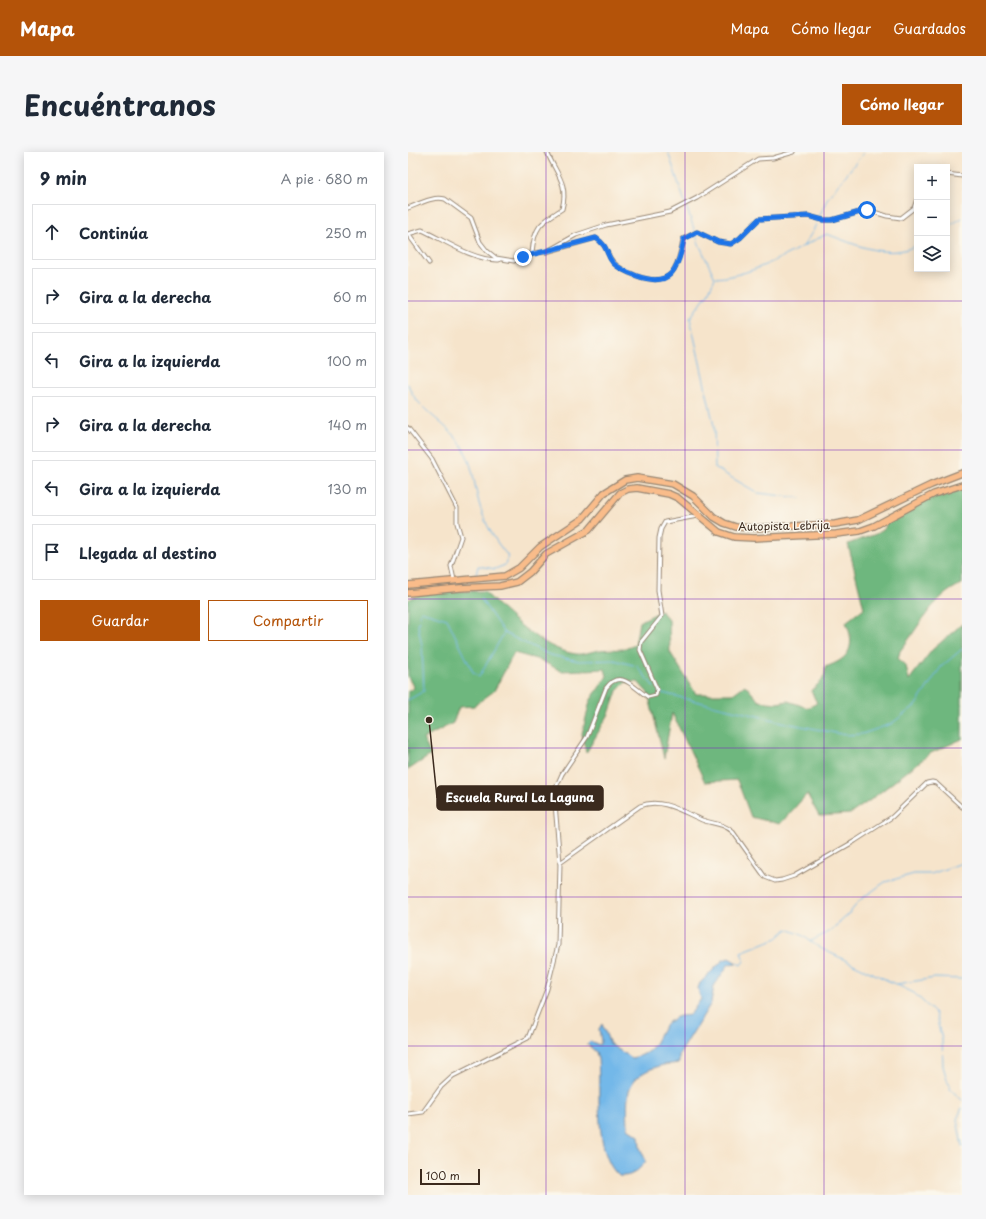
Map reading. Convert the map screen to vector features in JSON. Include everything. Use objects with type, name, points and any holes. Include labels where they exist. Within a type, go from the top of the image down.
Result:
[{"type":"highway","name":"Autopista Lebrija","points":[[408,585],[454,580],[494,578],[512,572],[540,547],[582,519],[604,493],[625,480],[637,478],[673,484],[693,496],[714,517],[724,523],[736,527],[754,528],[835,524],[858,520],[931,485],[962,473]]},
{"type":"highway","name":"Autopista Lebrija","points":[[408,593],[500,586],[516,582],[530,572],[546,554],[589,530],[620,493],[628,489],[637,488],[669,494],[678,498],[713,529],[734,537],[754,538],[836,534],[860,531],[874,526],[934,494],[962,485]]},
{"type":"street","points":[[532,253],[534,232],[546,219],[562,209],[564,201],[564,185],[547,152]]},
{"type":"street","points":[[546,252],[583,232],[614,223],[670,212],[697,198],[758,159],[773,158],[794,152]]},
{"type":"street","points":[[950,174],[962,176]]},
{"type":"street","points":[[408,208],[429,200],[440,198],[445,199],[471,218],[480,242],[487,251],[496,258],[504,260]]},
{"type":"street","points":[[428,263],[408,234],[422,230],[448,244],[488,259],[514,261],[532,253],[546,252],[596,238],[604,244],[612,262],[626,272],[651,281],[663,280],[673,272],[681,255],[684,239],[697,232],[718,242],[731,244],[740,238],[759,219],[808,216],[823,220],[832,220],[867,210],[887,216],[901,218],[914,208],[917,200]]},
{"type":"street","points":[[408,428],[432,459],[457,508],[457,523],[461,537],[451,566],[454,580]]},
{"type":"street","points":[[408,1114],[418,1114],[423,1112],[441,1087],[453,1076],[528,1038],[547,989],[558,945],[560,863],[554,792],[562,774],[587,737],[606,688],[610,682],[617,679],[623,679],[648,697],[656,695],[657,689],[640,650],[641,642],[662,616],[658,577],[661,529],[665,522],[698,516]]},
{"type":"street","points":[[560,863],[640,806],[653,803],[676,808],[704,820],[727,826],[733,832],[765,877],[774,881],[782,880],[794,876],[855,841],[892,817],[927,783],[936,783],[962,807]]},
{"type":"green space","points":[[962,485],[962,584],[942,596],[934,604],[900,651],[898,659],[906,666],[909,680],[932,650],[962,624],[962,739],[931,753],[850,814],[819,816],[807,794],[780,824],[751,817],[737,780],[705,782],[672,713],[664,758],[648,693],[638,682],[626,682],[617,691],[609,714],[586,753],[582,734],[590,701],[607,676],[605,669],[561,671],[540,660],[514,653],[494,691],[474,706],[459,707],[453,723],[423,739],[431,755],[408,770],[408,691],[414,688],[408,677],[408,600],[416,596],[434,592],[484,591],[526,630],[551,646],[576,654],[600,650],[621,649],[635,645],[639,622],[661,611],[669,620],[670,652],[696,694],[733,694],[745,685],[759,701],[777,703],[788,701],[808,708],[817,703],[811,691],[823,678],[825,674],[825,667],[840,660],[849,651],[850,638],[846,622],[864,608],[848,544],[876,534],[885,528],[887,520],[935,495]]},
{"type":"water","points":[[729,958],[737,963],[729,964],[714,986],[711,1003],[679,1055],[679,1063],[663,1065],[650,1069],[634,1081],[630,1088],[627,1105],[628,1128],[639,1136],[640,1148],[646,1161],[634,1173],[619,1176],[611,1166],[605,1153],[600,1121],[598,1059],[596,1052],[587,1044],[590,1041],[599,1045],[601,1041],[599,1029],[602,1024],[610,1044],[631,1058],[649,1051],[669,1021],[679,1016],[690,1015],[701,999],[698,988],[700,983],[723,960]]},
{"type":"waterway","points":[[668,152],[699,244],[715,278],[708,293],[690,318],[714,426],[715,468],[758,493],[800,498]]},
{"type":"waterway","points":[[804,245],[813,231],[827,199],[864,152]]},
{"type":"waterway","points":[[950,225],[962,218]]},
{"type":"waterway","points":[[716,278],[731,276],[760,267],[827,234],[860,246],[883,251],[906,250],[914,246]]},
{"type":"waterway","points":[[408,384],[418,401],[448,429],[461,445],[471,466],[479,503],[484,518],[494,538],[508,556],[505,565],[495,569],[478,566],[476,575]]},
{"type":"waterway","points":[[481,599],[504,633],[550,655],[579,661],[614,660],[637,666],[654,687]]},
{"type":"waterway","points":[[408,700],[424,691],[422,646],[418,626],[421,611],[447,619],[473,672],[479,677],[504,633]]},
{"type":"waterway","points":[[658,692],[791,724],[846,735],[862,734],[891,724],[915,706],[941,667],[962,649]]},
{"type":"waterway","points":[[811,941],[829,932],[848,915],[860,900],[885,882],[914,874],[931,874],[962,863]]},
{"type":"waterway","points":[[737,963],[741,965],[744,961],[741,952],[777,938],[787,929],[802,935],[820,948],[914,993],[935,1013],[942,1039],[943,1066],[950,1089],[962,1100]]},
{"type":"waterway","points":[[897,984],[935,978],[962,979]]},
{"type":"waterway","points":[[962,1108],[957,1119],[962,1146]]},
{"type":"place","name":"Escuela Rural La Laguna","points":[[429,720]]},
{"type":"route","points":[[523,257],[532,253],[546,252],[596,238],[604,244],[612,262],[626,272],[651,281],[663,280],[673,272],[681,255],[684,239],[697,232],[718,242],[731,244],[740,238],[759,219],[808,216],[823,220],[832,220],[867,210]]}]
